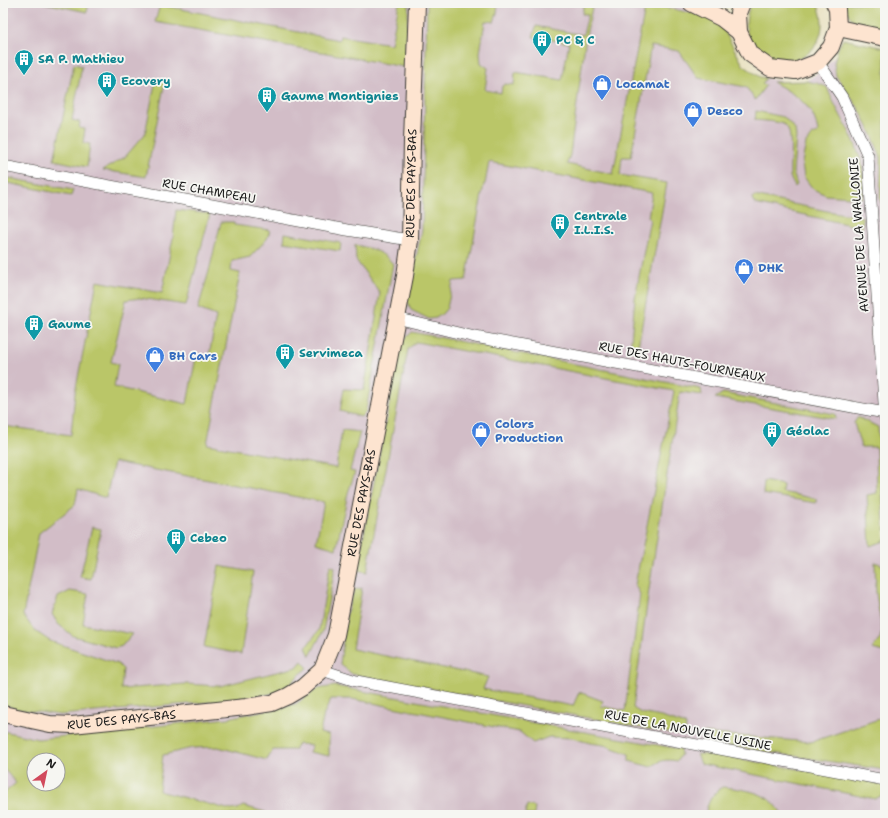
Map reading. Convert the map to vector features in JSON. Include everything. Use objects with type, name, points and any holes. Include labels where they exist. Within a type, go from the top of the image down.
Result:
[{"type":"street","name":"RUE DES PAYS-BAS","points":[[3,714],[50,724],[72,725],[246,707],[272,703],[288,696],[303,687],[322,670],[336,635],[405,276],[410,240],[417,3]]},
{"type":"street","points":[[691,3],[721,18],[738,32],[750,54],[770,68],[795,71],[818,62],[831,47],[838,28],[837,9],[834,3]]},
{"type":"street","points":[[738,32],[738,13],[742,3]]},
{"type":"street","points":[[838,28],[885,38]]},
{"type":"street","name":"AVENUE DE LA WALLONIE","points":[[818,62],[842,97],[868,156],[885,418]]},
{"type":"street","name":"RUE CHAMPEAU","points":[[3,166],[347,230],[410,240]]},
{"type":"street","name":"RUE DES HAUTS-FOURNEAUX","points":[[396,318],[475,337],[885,413]]},
{"type":"street","name":"RUE DE LA NOUVELLE USINE","points":[[322,670],[356,681],[885,780]]},
{"type":"shaded area","points":[[3,3],[676,3],[709,17],[735,49],[743,65],[760,77],[782,81],[806,81],[823,69],[837,54],[885,48],[885,815],[3,815]]},
{"type":"green space","points":[[44,3],[89,3],[87,12]]},
{"type":"green space","points":[[399,3],[409,3],[404,67],[155,22],[160,5],[339,40],[340,36],[391,44]]},
{"type":"green space","points":[[427,3],[452,5],[452,3],[498,3],[494,22],[485,21],[480,53],[481,63],[488,68],[485,90],[501,93],[502,86],[505,84],[514,85],[515,72],[562,80],[569,43],[533,37],[536,26],[583,35],[588,14],[582,14],[584,3],[593,3],[586,36],[570,155],[567,164],[613,174],[646,3],[709,17],[724,30],[743,65],[760,77],[766,78],[762,84],[766,85],[755,100],[746,87],[698,78],[679,51],[651,46],[631,157],[622,157],[620,175],[667,183],[638,347],[630,351],[635,298],[650,219],[648,218],[652,193],[489,162],[466,280],[453,281],[447,308],[436,318],[429,319],[411,310],[407,300],[422,230]]},
{"type":"green space","points":[[751,3],[817,3],[822,20],[821,34],[814,47],[805,56],[792,61],[779,61],[766,57],[754,46],[748,36],[746,20]]},
{"type":"green space","points":[[843,3],[885,3],[885,11],[883,12],[885,31],[864,27],[854,21]]},
{"type":"green space","points":[[843,39],[885,48],[885,233],[884,209],[880,200],[881,158],[872,135],[859,109],[836,76],[834,63],[838,48]]},
{"type":"green space","points":[[74,64],[82,66],[72,120],[80,122],[79,128],[85,129],[83,143],[90,144],[87,167],[54,160]]},
{"type":"green space","points":[[156,79],[165,81],[146,177],[103,170],[125,157],[145,134]]},
{"type":"green space","points":[[806,81],[827,87],[853,140],[858,151],[863,173],[862,198],[826,195],[813,189],[804,177],[802,163],[806,143],[812,135],[818,133],[816,123],[813,115],[803,102],[773,82]]},
{"type":"green space","points":[[756,111],[784,117],[795,129],[796,137],[793,172],[797,185],[795,187],[790,176],[790,141],[788,129],[785,125],[779,123],[755,120]]},
{"type":"green space","points":[[3,177],[73,190],[71,196],[3,182]]},
{"type":"green space","points":[[754,196],[863,217],[862,229],[855,226],[755,204],[752,199]]},
{"type":"green space","points":[[176,210],[210,214],[186,305],[140,298],[126,300],[111,362],[118,364],[114,387],[187,404],[196,357],[209,357],[216,316],[198,309],[221,222],[234,222],[234,225],[270,230],[267,239],[250,257],[232,261],[231,271],[240,273],[207,444],[336,468],[342,430],[360,432],[350,471],[355,472],[348,493],[336,549],[316,543],[324,502],[114,462],[106,498],[78,489],[75,505],[39,533],[23,615],[35,631],[50,641],[118,664],[123,669],[121,689],[185,684],[220,686],[297,667],[302,661],[308,668],[284,691],[244,699],[60,715],[16,709],[3,704],[3,426],[71,435],[75,393],[97,281],[162,293],[173,238]]},
{"type":"green space","points":[[285,233],[341,243],[340,251],[284,242]]},
{"type":"green space","points":[[355,245],[381,253],[393,264],[366,411],[361,417],[340,411],[344,389],[364,390],[380,293],[356,260]]},
{"type":"green space","points":[[412,332],[701,389],[702,395],[680,392],[649,589],[633,708],[641,713],[661,717],[686,725],[685,736],[352,674],[340,664],[347,612],[354,590],[362,588],[352,649],[488,677],[483,689],[573,706],[579,692],[603,701],[601,706],[625,711],[640,594],[635,585],[674,391],[416,342],[408,349],[367,572],[357,570],[401,343]]},
{"type":"green space","points":[[723,393],[835,414],[836,419],[715,398]]},
{"type":"green space","points":[[858,417],[878,427],[885,541],[870,546],[867,495],[877,493],[876,447],[861,447],[854,423]]},
{"type":"green space","points":[[764,481],[783,485],[782,492],[816,499],[816,503],[763,494]]},
{"type":"green space","points":[[92,527],[101,529],[91,579],[80,577]]},
{"type":"green space","points":[[875,562],[885,566],[885,652],[872,649],[880,639],[882,630],[876,593]]},
{"type":"green space","points":[[330,565],[335,567],[323,631],[310,656],[306,647],[319,630]]},
{"type":"green space","points":[[219,566],[253,572],[241,654],[204,647]]},
{"type":"green space","points":[[70,591],[88,594],[83,624],[132,634],[122,646],[116,648],[73,636],[58,624],[52,614],[58,597]]},
{"type":"green space","points":[[335,686],[680,749],[681,754],[677,761],[663,761],[651,767],[629,761],[629,754],[604,745],[572,738],[549,737],[533,743],[520,732],[352,699],[331,699],[324,714],[320,733],[329,735],[329,756],[309,752],[312,745],[298,744],[294,750],[273,750],[267,760],[218,747],[192,748],[163,755],[159,791],[231,810],[238,809],[243,806],[265,812],[269,815],[3,815],[3,794],[16,783],[3,768],[3,731],[38,739],[228,718],[296,704],[317,689]]},
{"type":"green space","points":[[885,709],[885,770],[703,742],[703,733],[811,742],[879,719]]},
{"type":"green space","points":[[697,754],[717,755],[885,784],[885,794],[875,799],[701,764]]},
{"type":"green space","points":[[722,787],[756,793],[772,801],[782,815],[705,815],[710,799]]},
{"type":"green space","points":[[527,805],[535,807],[534,815],[525,815]]},
{"type":"place","name":"PC & C","points":[[542,57]]},
{"type":"place","name":"SA P. Mathieu","points":[[24,76]]},
{"type":"place","name":"Ecovery","points":[[107,98]]},
{"type":"place","name":"Locamat","points":[[602,101]]},
{"type":"place","name":"Gaume Montignies","points":[[267,113]]},
{"type":"place","name":"Desco","points":[[693,128]]},
{"type":"place","name":"Centrale I.L.I.S.","points":[[560,240]]},
{"type":"place","name":"DHK","points":[[744,285]]},
{"type":"place","name":"Gaume","points":[[34,341]]},
{"type":"place","name":"Servimeca","points":[[285,370]]},
{"type":"place","name":"BH Cars","points":[[155,373]]},
{"type":"place","name":"Colors Production","points":[[481,448]]},
{"type":"place","name":"Géolac","points":[[772,448]]},
{"type":"place","name":"Cebeo","points":[[176,555]]}]
